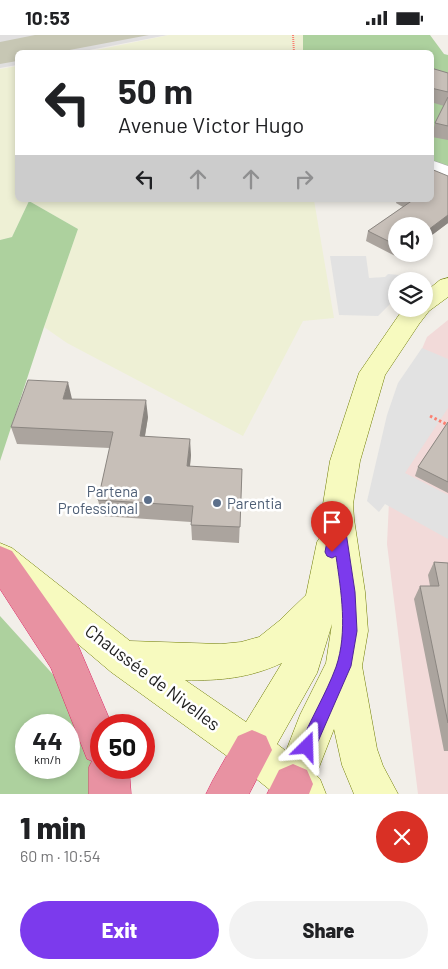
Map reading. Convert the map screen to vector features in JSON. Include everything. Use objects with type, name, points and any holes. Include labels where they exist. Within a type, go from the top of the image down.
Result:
[{"type":"highway","points":[[0,559],[64,656],[90,719]]},
{"type":"highway","points":[[227,794],[252,750]]},
{"type":"highway","points":[[109,779],[110,794]]},
{"type":"main road","points":[[433,298],[448,285]]},
{"type":"main road","points":[[296,791],[314,729],[344,666],[350,631],[348,592],[338,519],[338,504],[345,461],[372,373],[411,317]]},
{"type":"main road","points":[[252,750],[304,660],[321,603],[338,519]]},
{"type":"main road","name":"Chaussée de Nivelles","points":[[0,559],[124,659],[252,750],[296,791]]},
{"type":"main road","points":[[124,659],[213,662],[241,660],[272,649],[321,603]]},
{"type":"main road","points":[[344,666],[356,744],[370,784],[377,794]]},
{"type":"street","points":[[434,167],[448,173]]},
{"type":"path","points":[[293,35],[294,50]]},
{"type":"path","points":[[430,416],[448,425]]},
{"type":"shaded area","points":[[0,35],[168,35],[89,50],[15,50],[15,65],[0,68]]},
{"type":"shaded area","points":[[35,35],[149,35],[70,50],[15,50],[15,61],[0,64],[0,42]]},
{"type":"shaded area","points":[[169,35],[305,35],[304,50],[96,50]]},
{"type":"shaded area","points":[[15,66],[15,202],[29,202],[12,237],[0,240],[0,69]]},
{"type":"shaded area","points":[[31,202],[314,202],[334,318],[303,321],[243,436],[67,343],[44,327],[78,229]]},
{"type":"shaded area","points":[[330,256],[366,256],[369,278],[385,277],[388,274],[388,306],[378,316],[339,315]]},
{"type":"shaded area","points":[[448,320],[448,794],[418,794],[387,544],[393,417],[427,337]]},
{"type":"shaded area","points":[[422,348],[448,359],[448,408],[405,473],[448,495],[448,539],[385,504],[379,512],[367,501],[387,415],[398,383]]},
{"type":"green space","points":[[303,35],[430,35],[444,54],[448,55],[448,167],[434,162],[434,50],[303,50]]},
{"type":"green space","points":[[29,202],[78,229],[0,461],[0,240],[12,237]]},
{"type":"green space","points":[[0,616],[68,691],[77,714],[15,714],[15,779],[80,779],[80,721],[90,745],[90,779],[100,779],[100,794],[0,794]]},
{"type":"building","points":[[434,69],[448,73],[448,92],[434,89]]},
{"type":"building","points":[[448,97],[448,126],[435,123]]},
{"type":"building","points":[[434,170],[448,176],[448,215],[433,226],[433,217],[388,217],[410,202],[434,202]]},
{"type":"building","points":[[388,217],[388,241],[368,231]]},
{"type":"building","points":[[28,380],[68,382],[63,399],[146,400],[140,436],[190,439],[187,466],[242,469],[240,527],[191,525],[193,506],[98,500],[113,432],[11,427]]},
{"type":"building","points":[[448,422],[448,482],[418,467]]},
{"type":"building","points":[[434,562],[448,563],[448,723],[420,586],[439,586]]},
{"type":"place","name":"Partena Professional","points":[[148,500]]},
{"type":"place","name":"Parentia","points":[[217,503]]},
{"type":"route","points":[[307,747],[344,666],[350,631],[348,592],[338,519],[332,552]]}]
